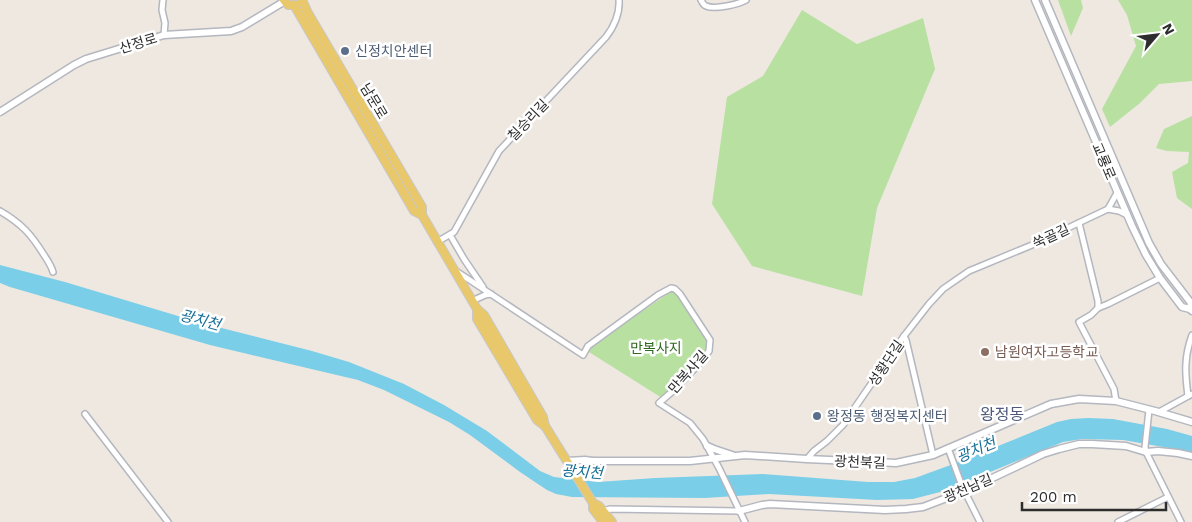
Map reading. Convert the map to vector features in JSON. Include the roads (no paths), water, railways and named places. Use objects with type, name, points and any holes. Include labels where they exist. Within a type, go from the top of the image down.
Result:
[{"type":"main road","name":"남문로","points":[[325,49],[294,6],[302,0],[325,49],[414,211],[422,215],[477,309],[477,319],[537,420],[545,426],[593,503],[593,509],[603,522]]},
{"type":"main road","points":[[284,1],[288,5],[294,6]]},
{"type":"main road","points":[[593,503],[599,506],[612,522]]},
{"type":"street","points":[[164,0],[162,10],[166,23],[164,35]]},
{"type":"street","name":"칠승리길","points":[[438,242],[454,232],[499,151],[612,30],[618,12],[619,0]]},
{"type":"street","points":[[701,0],[705,6],[709,7],[731,2],[740,4],[746,0]]},
{"type":"street","name":"교룡로","points":[[1034,0],[1117,193],[1146,254],[1160,278],[1182,307],[1191,310],[1190,303],[1161,264],[1149,243],[1045,0]]},
{"type":"street","name":"산정로","points":[[0,112],[86,59],[164,35],[231,31],[242,27],[284,1]]},
{"type":"street","points":[[1079,223],[1108,209],[1117,193]]},
{"type":"street","points":[[1108,209],[1127,215]]},
{"type":"street","points":[[0,211],[30,234],[51,264],[53,272]]},
{"type":"street","name":"쑥골길","points":[[969,271],[1079,223],[1098,301],[1098,308]]},
{"type":"street","points":[[450,235],[485,290]]},
{"type":"street","name":"남문로","points":[[454,270],[583,355],[588,346],[658,295],[671,288],[675,289]]},
{"type":"street","name":"성황단길","points":[[807,460],[814,451],[844,425],[904,336],[934,298],[943,289],[969,271]]},
{"type":"street","points":[[1116,402],[1114,390],[1079,322],[1098,308],[1160,278]]},
{"type":"street","name":"만복사길","points":[[675,289],[710,340],[710,345],[709,351],[702,361],[659,403],[694,427],[707,446]]},
{"type":"street","points":[[472,301],[491,294]]},
{"type":"street","points":[[1159,412],[1190,395],[1185,363],[1192,335]]},
{"type":"street","points":[[904,336],[933,455]]},
{"type":"street","name":"광천북길","points":[[567,461],[690,461],[745,455],[807,460],[896,463],[933,455],[1051,404],[1079,399],[1116,402],[1192,422]]},
{"type":"street","points":[[1149,410],[1146,450],[1181,522]]},
{"type":"street","points":[[85,414],[168,522]]},
{"type":"street","name":"광천남길","points":[[738,507],[770,504],[885,510],[923,507],[1043,454],[1066,447],[1092,444],[1126,446],[1192,456]]},
{"type":"street","points":[[707,446],[735,456]]},
{"type":"street","points":[[707,446],[745,522]]},
{"type":"street","points":[[948,448],[980,522]]},
{"type":"street","points":[[576,476],[583,466],[592,461]]},
{"type":"street","points":[[1118,522],[1168,497]]},
{"type":"street","points":[[603,511],[610,509],[738,507]]},
{"type":"water","points":[[0,265],[65,282],[198,322],[349,362],[404,384],[444,405],[487,431],[540,471],[554,477],[598,482],[763,474],[868,482],[894,482],[915,478],[967,459],[1057,422],[1088,418],[1113,419],[1167,429],[1192,436],[1192,452],[1123,440],[1082,439],[1063,442],[944,491],[913,499],[877,500],[769,494],[705,498],[572,497],[547,490],[449,422],[384,390],[358,380],[210,345],[10,287],[0,283]]},
{"type":"place","name":"신정치안센터","points":[[345,51]]},
{"type":"place","name":"남원여자고등학교","points":[[985,352]]},
{"type":"place","name":"왕정동 행정복지센터","points":[[817,416]]},
{"type":"district","name":"왕정동","points":[[1002,414]]},
{"type":"water label","name":"광치천","points":[[200,320]]},
{"type":"water label","name":"광치천","points":[[976,450]]},
{"type":"water label","name":"광치천","points":[[582,472]]},
{"type":"park label","name":"만복사지","points":[[656,348]]}]
